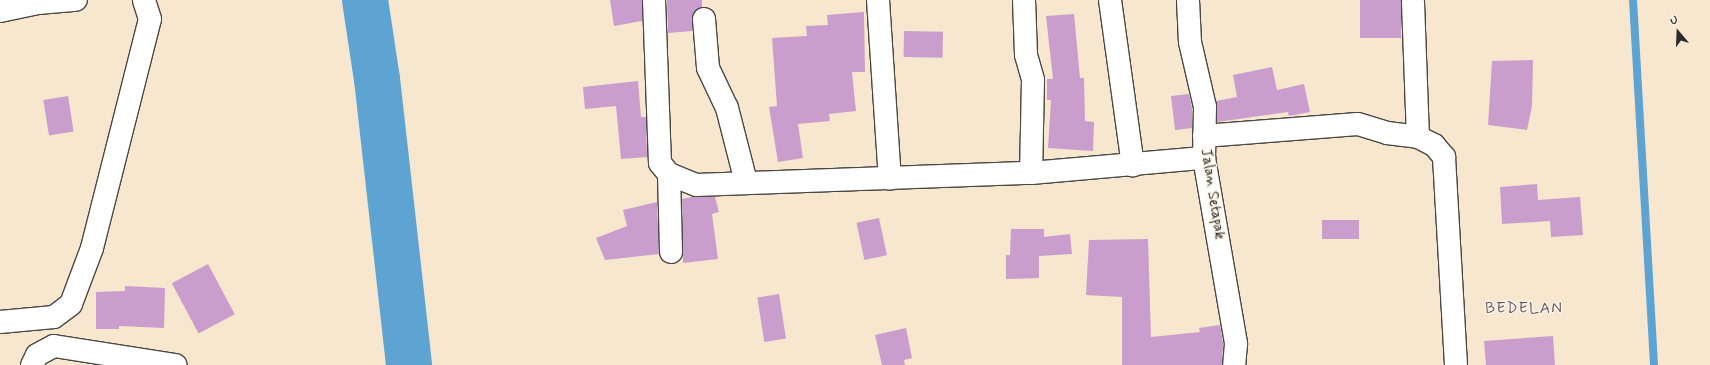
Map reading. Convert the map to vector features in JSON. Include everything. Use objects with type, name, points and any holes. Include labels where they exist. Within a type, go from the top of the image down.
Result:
[{"type":"street","points":[[0,12],[38,3],[76,0]]},
{"type":"street","points":[[0,322],[54,317],[71,304],[92,248],[150,19],[144,0]]},
{"type":"street","points":[[654,0],[660,163],[668,174],[696,185],[746,182],[890,179],[1031,173],[1204,158]]},
{"type":"street","points":[[878,0],[890,179]]},
{"type":"street","points":[[1024,0],[1026,55],[1033,80],[1031,173]]},
{"type":"street","points":[[1110,0],[1132,165]]},
{"type":"street","name":"Jalan Setapak","points":[[1188,0],[1190,42],[1205,107],[1204,158],[1236,344],[1234,365]]},
{"type":"street","points":[[1412,2],[1418,137]]},
{"type":"street","points":[[704,19],[708,68],[727,108],[746,182]]},
{"type":"street","points":[[1204,136],[1358,124],[1387,133],[1418,137],[1434,145],[1444,157],[1456,365]]},
{"type":"street","points":[[668,174],[672,252]]},
{"type":"street","points":[[32,365],[37,354],[54,346],[176,365]]},
{"type":"building","points":[[610,0],[642,0],[642,21],[614,26]]},
{"type":"building","points":[[667,0],[702,0],[702,7],[693,14],[692,31],[668,33]]},
{"type":"building","points":[[1360,0],[1401,0],[1401,38],[1360,38]]},
{"type":"building","points":[[864,12],[865,72],[852,72],[856,111],[829,114],[830,121],[798,124],[803,158],[778,162],[769,107],[777,106],[772,38],[807,36],[806,26],[828,25],[827,15]]},
{"type":"building","points":[[1074,14],[1080,78],[1084,78],[1085,121],[1094,122],[1093,151],[1048,148],[1051,100],[1047,100],[1047,79],[1053,79],[1046,16]]},
{"type":"building","points":[[904,31],[943,32],[943,58],[904,57]]},
{"type":"building","points":[[1533,60],[1532,106],[1527,130],[1488,125],[1492,61]]},
{"type":"building","points":[[1272,67],[1277,90],[1304,84],[1310,112],[1289,116],[1288,112],[1217,122],[1216,101],[1237,97],[1233,75]]},
{"type":"building","points":[[638,81],[641,117],[646,117],[647,157],[621,159],[616,106],[585,109],[583,87]]},
{"type":"building","points":[[1189,94],[1192,108],[1192,128],[1175,130],[1171,96]]},
{"type":"building","points":[[68,96],[74,132],[49,135],[43,100]]},
{"type":"building","points":[[1537,184],[1538,200],[1580,197],[1583,235],[1551,237],[1550,221],[1502,224],[1500,187]]},
{"type":"building","points":[[692,197],[715,197],[719,212],[712,214],[718,259],[683,263],[682,199]]},
{"type":"building","points":[[657,202],[659,254],[605,260],[596,238],[627,226],[623,210]]},
{"type":"building","points":[[879,218],[887,255],[864,260],[857,223]]},
{"type":"building","points":[[1322,220],[1359,220],[1359,239],[1322,239]]},
{"type":"building","points":[[1011,229],[1044,229],[1044,237],[1070,234],[1072,254],[1039,256],[1039,278],[1006,279],[1006,255],[1010,255]]},
{"type":"building","points":[[1148,239],[1151,337],[1200,332],[1199,328],[1220,325],[1223,344],[1222,365],[1122,365],[1122,297],[1086,295],[1089,240]]},
{"type":"building","points":[[208,264],[235,314],[199,334],[172,283]]},
{"type":"building","points":[[125,286],[165,288],[164,328],[119,326],[119,329],[96,329],[96,292],[125,291]]},
{"type":"building","points":[[779,294],[786,338],[764,342],[757,297]]},
{"type":"building","points":[[906,328],[912,358],[904,360],[905,365],[882,365],[875,335]]},
{"type":"building","points":[[1553,336],[1555,365],[1486,365],[1484,341]]},
{"type":"waterway","points":[[365,0],[377,79],[409,365]]},
{"type":"waterway","points":[[1633,0],[1654,365]]},
{"type":"district","name":"BEDELAN","points":[[1524,309]]}]
